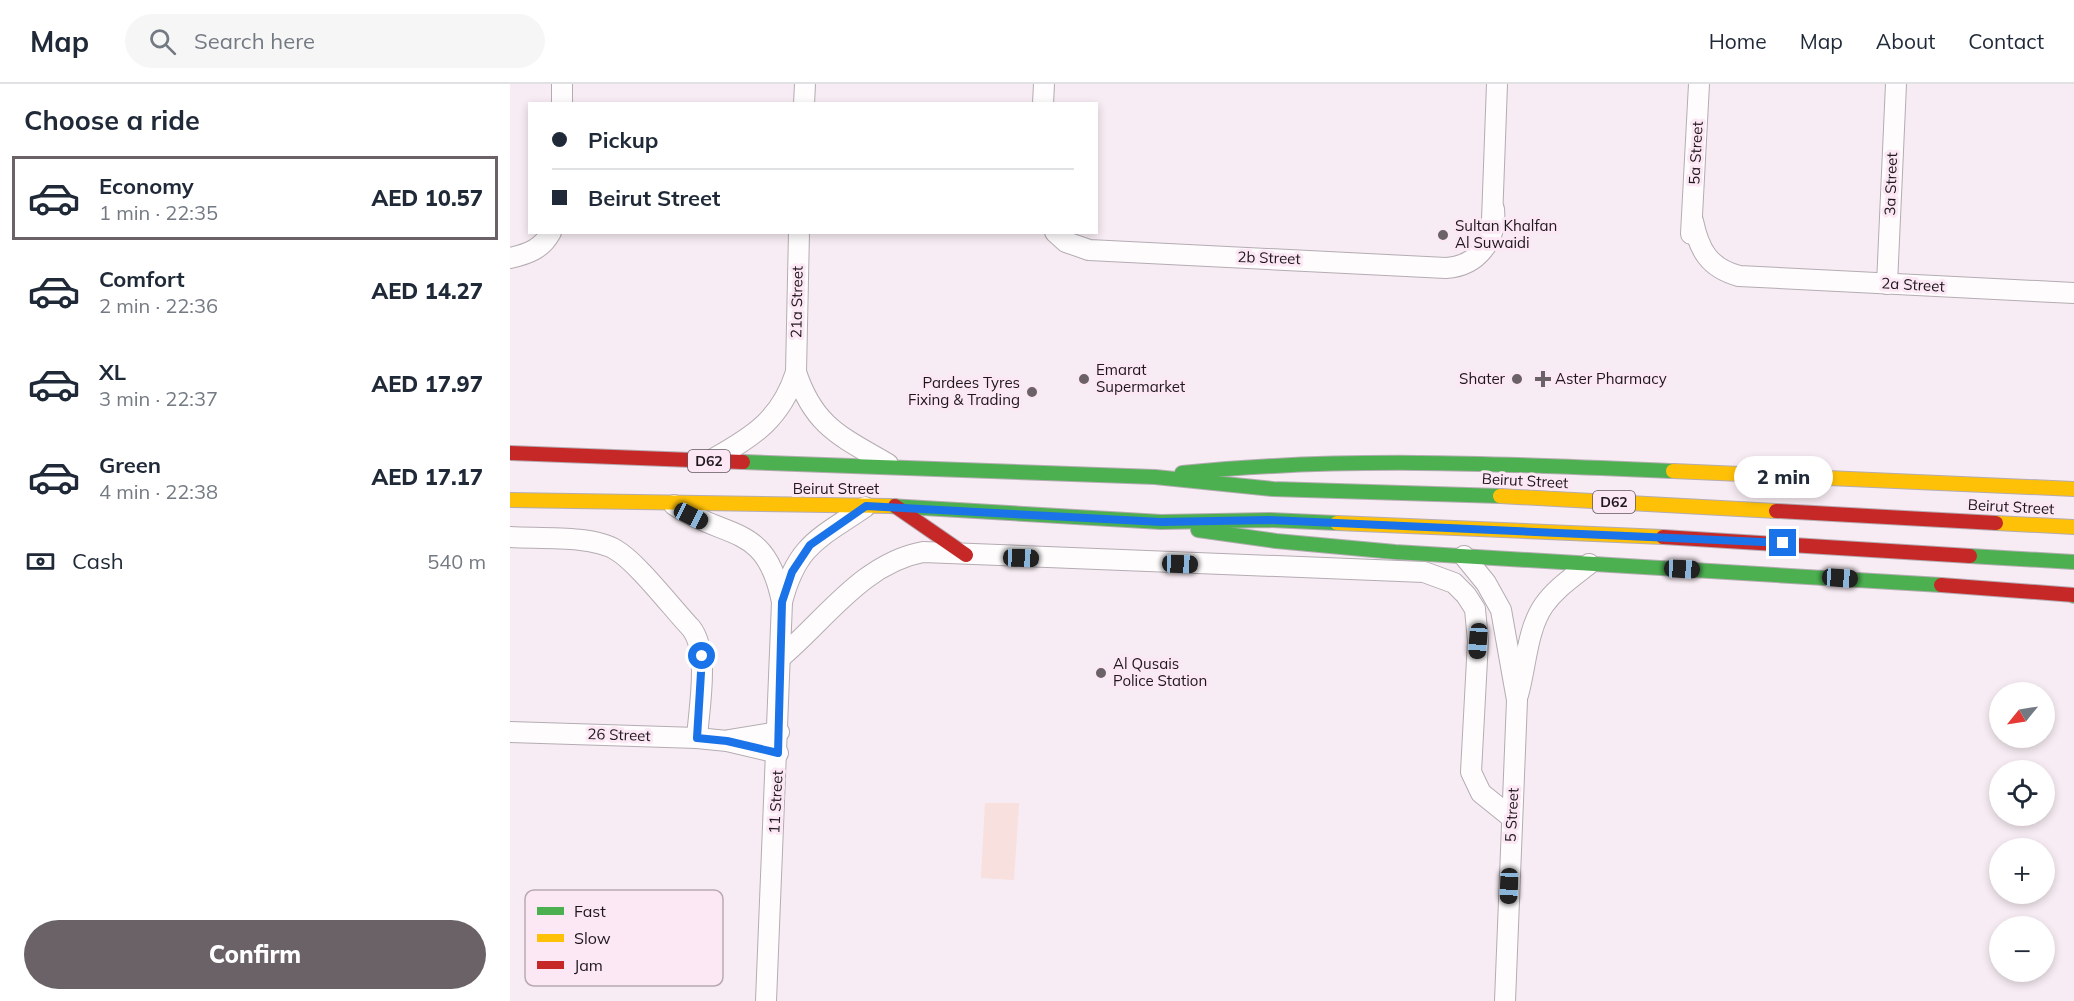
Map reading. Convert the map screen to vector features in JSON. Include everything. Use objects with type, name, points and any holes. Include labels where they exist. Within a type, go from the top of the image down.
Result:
[{"type":"main road","name":"Beirut Street","points":[[510,453],[1155,477],[1196,483],[1273,489],[1463,494],[2074,527]]},
{"type":"main road","name":"Beirut Street","points":[[1155,477],[1270,464],[1493,464],[2074,489]]},
{"type":"main road","name":"Beirut Street","points":[[510,501],[866,506],[1161,522],[1269,520],[1688,538],[2074,562]]},
{"type":"main road","points":[[895,507],[966,555]]},
{"type":"main road","name":"Beirut Street","points":[[1161,522],[1425,563],[1464,556],[1799,575],[2074,596]]},
{"type":"street","points":[[562,84],[562,102]]},
{"type":"street","points":[[804,102],[805,84]]},
{"type":"street","points":[[1044,84],[1044,102]]},
{"type":"street","name":"2b Street","points":[[1044,234],[1054,246],[1065,252],[1102,251],[1454,268],[1477,257],[1492,236],[1497,84]]},
{"type":"street","name":"5a Street","points":[[1693,221],[1699,84]]},
{"type":"street","name":"3a Street","points":[[1887,284],[1896,84]]},
{"type":"street","name":"2a Street","points":[[1693,221],[1692,247],[1704,269],[1726,278],[2074,293]]},
{"type":"street","points":[[510,258],[532,252],[542,245],[550,234]]},
{"type":"street","name":"21a Street","points":[[709,461],[751,436],[775,415],[784,402],[796,372],[799,234]]},
{"type":"street","name":"2b Street","points":[[1058,234],[1077,248],[1102,251]]},
{"type":"street","name":"21a Street","points":[[796,372],[808,404],[818,418],[846,440],[892,467]]},
{"type":"street","name":"11 Street","points":[[674,505],[701,522],[738,533],[750,540],[771,566],[782,602]]},
{"type":"street","name":"11 Street","points":[[766,1001],[779,732],[782,602],[792,572],[810,545],[866,506]]},
{"type":"street","points":[[510,537],[598,543],[616,550],[632,564],[691,628],[699,641],[702,656],[697,738]]},
{"type":"street","points":[[781,657],[880,567],[900,557],[922,552],[966,555],[1425,563],[1466,594],[1475,609],[1478,625],[1471,772],[1481,794],[1512,818]]},
{"type":"street","name":"5 Street","points":[[1464,556],[1476,569],[1495,598],[1505,622],[1517,700]]},
{"type":"street","name":"5 Street","points":[[1505,1001],[1517,700],[1531,640],[1543,606],[1556,591],[1589,564]]},
{"type":"street","points":[[1477,660],[1507,640]]},
{"type":"street","name":"26 Street","points":[[510,732],[697,738],[727,741],[778,753]]},
{"type":"street","name":"26 Street","points":[[727,741],[779,732]]},
{"type":"shaded area","points":[[985,803],[1019,803],[1014,880],[981,878]]},
{"type":"traffic: fast","points":[[743,462],[1155,477],[1273,489],[1500,496]]},
{"type":"traffic: fast","points":[[1182,473],[1366,463],[1489,464],[1673,471]]},
{"type":"traffic: fast","points":[[889,506],[1161,522],[1269,520],[1337,523]]},
{"type":"traffic: fast","points":[[1198,530],[1276,541],[1395,552],[1941,585]]},
{"type":"traffic: fast","points":[[1970,556],[2074,562]]},
{"type":"traffic: slow","points":[[1673,471],[2074,489]]},
{"type":"traffic: slow","points":[[1500,496],[1776,511]]},
{"type":"traffic: slow","points":[[510,500],[889,506]]},
{"type":"traffic: slow","points":[[1337,523],[1663,537]]},
{"type":"traffic: slow","points":[[1996,523],[2074,527]]},
{"type":"traffic: jam","points":[[510,453],[743,462]]},
{"type":"traffic: jam","points":[[895,506],[966,555]]},
{"type":"traffic: jam","points":[[1776,511],[1996,523]]},
{"type":"traffic: jam","points":[[1663,537],[1970,556]]},
{"type":"traffic: jam","points":[[1941,585],[2074,595]]},
{"type":"place","name":"Sultan Khalfan Al Suwaidi","points":[[1443,235]]},
{"type":"place","name":"Emarat Supermarket","points":[[1084,379]]},
{"type":"place","name":"Shater","points":[[1517,379]]},
{"type":"place","name":"Aster Pharmacy","points":[[1543,379]]},
{"type":"place","name":"Pardees Tyres Fixing & Trading","points":[[1032,392]]},
{"type":"place","name":"Al Qusais Police Station","points":[[1101,673]]},
{"type":"route","points":[[702,656],[697,738],[727,741],[778,753],[782,602],[786,586],[800,558],[810,545],[822,534],[866,506],[1161,522],[1269,520],[1783,543]]}]
